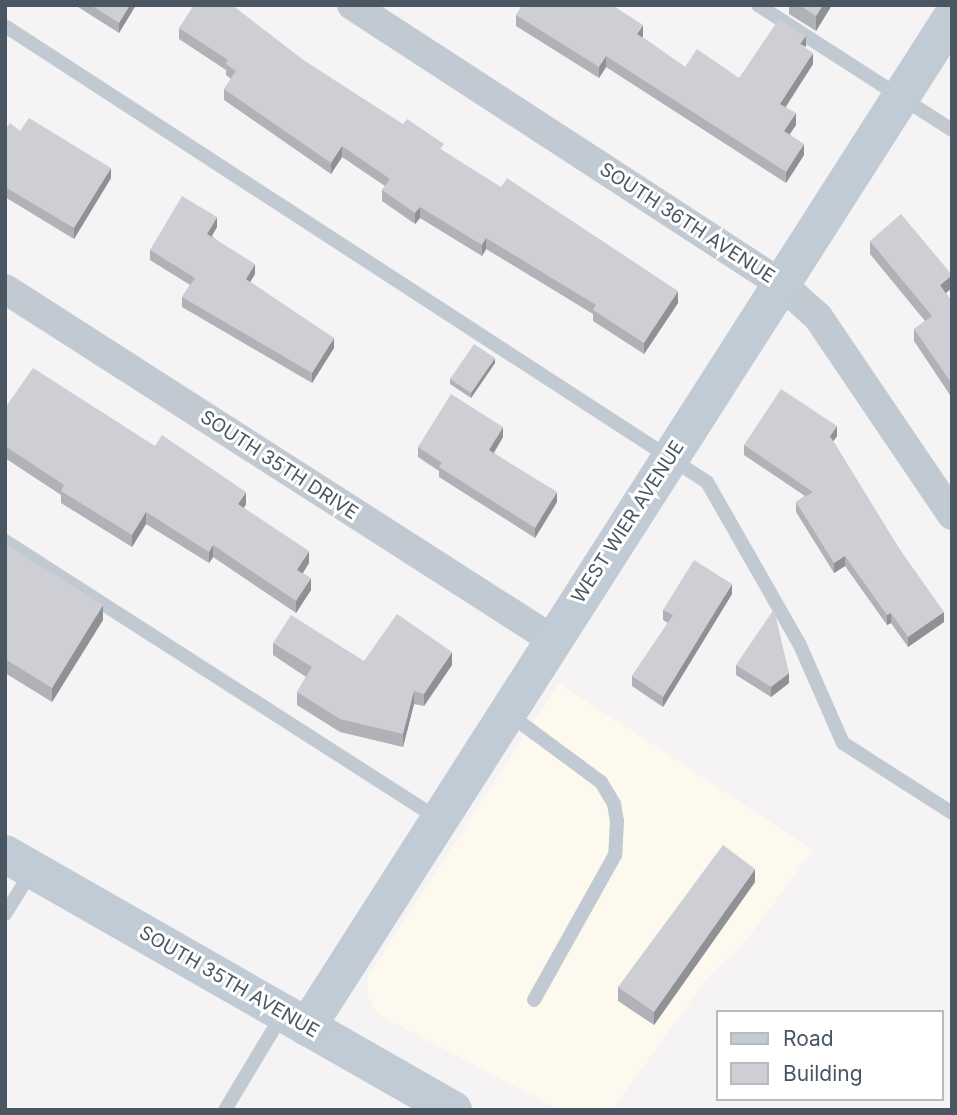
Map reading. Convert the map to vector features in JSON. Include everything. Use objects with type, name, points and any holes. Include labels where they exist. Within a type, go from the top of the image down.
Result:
[{"type":"street","name":"SOUTH 36TH AVENUE","points":[[352,5],[781,284],[818,317],[952,515]]},
{"type":"street","name":"WEST WIER AVENUE","points":[[295,1020],[437,818],[952,17]]},
{"type":"street","name":"SOUTH 35TH DRIVE","points":[[5,289],[553,640]]},
{"type":"street","name":"SOUTH 35TH AVENUE","points":[[19,862],[453,1110]]},
{"type":"lane","points":[[758,5],[952,130]]},
{"type":"lane","points":[[5,26],[323,229],[707,482],[799,643],[844,743],[952,813]]},
{"type":"lane","points":[[5,541],[437,818]]},
{"type":"lane","points":[[506,712],[601,782],[614,804],[617,821],[615,855],[534,1000]]},
{"type":"lane","points":[[5,915],[19,862]]},
{"type":"lane","points":[[225,1110],[295,1020]]},
{"type":"shaded area","points":[[559,683],[813,850],[746,941],[705,981],[612,1110],[560,1110],[390,1021],[374,1010],[367,993],[368,976]]},
{"type":"building","points":[[91,5],[130,5],[119,23]]},
{"type":"building","points":[[194,5],[232,5],[306,62],[403,124],[407,119],[444,144],[440,149],[501,187],[507,178],[678,291],[644,343],[593,310],[596,305],[486,238],[482,245],[420,207],[415,213],[382,190],[390,179],[342,146],[331,163],[224,89],[236,71],[226,64],[228,60],[179,28]]},
{"type":"building","points":[[522,5],[612,5],[643,25],[637,34],[685,67],[697,49],[739,78],[779,19],[806,36],[800,44],[813,53],[780,104],[796,113],[784,131],[804,144],[786,172],[606,56],[599,67],[516,15]]},
{"type":"building","points":[[799,5],[823,5],[816,16]]},
{"type":"building","points":[[29,118],[111,168],[74,228],[5,187],[5,130],[10,123],[20,131]]},
{"type":"building","points":[[182,196],[217,217],[207,234],[255,264],[246,279],[334,338],[312,373],[182,297],[195,278],[150,250]]},
{"type":"building","points":[[901,214],[952,275],[940,285],[952,302],[952,384],[914,329],[932,316],[870,241]]},
{"type":"building","points":[[474,344],[495,358],[471,393],[450,379]]},
{"type":"building","points":[[33,368],[155,446],[162,435],[246,492],[238,504],[309,551],[297,570],[311,578],[296,601],[213,545],[209,552],[146,512],[132,535],[61,491],[64,485],[5,446],[5,408]]},
{"type":"building","points":[[781,389],[837,426],[830,436],[896,544],[944,612],[908,637],[891,613],[887,615],[845,556],[834,563],[796,502],[813,492],[744,445]]},
{"type":"building","points":[[451,394],[503,427],[489,450],[557,492],[535,528],[439,467],[442,463],[418,447]]},
{"type":"building","points":[[7,545],[103,605],[52,688],[5,659]]},
{"type":"building","points":[[694,560],[732,584],[663,697],[632,676],[673,615],[663,610]]},
{"type":"building","points":[[774,609],[789,673],[771,687],[736,665]]},
{"type":"building","points":[[397,614],[452,652],[424,694],[414,691],[403,734],[340,719],[297,692],[312,667],[273,643],[291,615],[364,661]]},
{"type":"building","points":[[723,845],[755,869],[654,1012],[618,987]]}]
